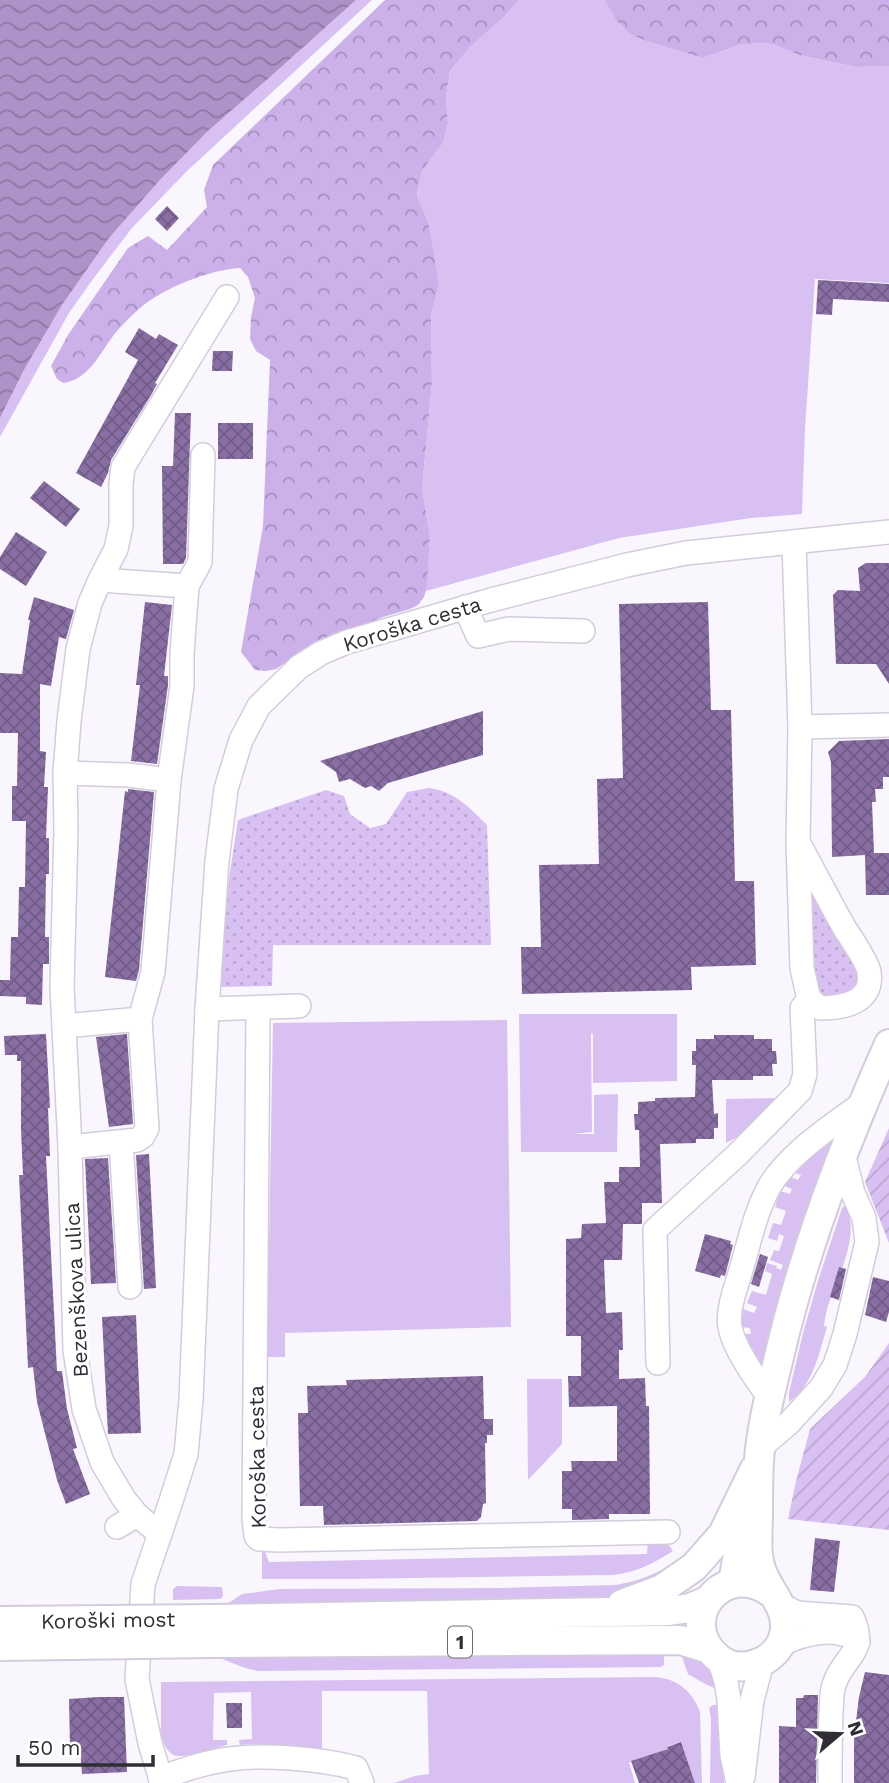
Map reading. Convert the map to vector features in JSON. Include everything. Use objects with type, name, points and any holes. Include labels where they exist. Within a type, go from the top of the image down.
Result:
[{"type":"main road","name":"1","points":[[214,1631],[669,1611],[690,1608],[707,1601],[714,1593],[733,1583],[746,1504],[760,1454],[769,1397],[790,1308],[813,1233],[843,1153],[889,1044]]},
{"type":"main road","name":"1","points":[[214,1631],[680,1640],[713,1653],[732,1666],[747,1667],[771,1653],[785,1624],[777,1599],[761,1571],[757,1552],[760,1454]]},
{"type":"main road","name":"1","points":[[585,1613],[662,1589],[694,1567],[723,1534],[760,1454]]},
{"type":"main road","points":[[733,1583],[754,1583],[764,1587],[777,1599]]},
{"type":"main road","points":[[707,1601],[701,1616],[701,1633],[713,1653]]},
{"type":"main road","name":"Koroški most","points":[[0,1621],[214,1631]]},
{"type":"main road","name":"Koroški most","points":[[0,1646],[214,1631]]},
{"type":"street","name":"Bezenškova ulica","points":[[160,1534],[137,1515],[124,1499],[102,1462],[84,1409],[75,1350],[70,1147],[62,987],[65,773],[78,649],[90,603],[116,549],[121,526],[123,467],[227,297]]},
{"type":"street","points":[[70,1147],[137,1140],[147,1128],[140,1019],[153,972],[169,780],[182,686],[187,586],[200,562],[203,455]]},
{"type":"street","name":"Koroška cesta","points":[[161,1781],[137,1679],[143,1584],[186,1454],[191,1400],[207,1009],[217,861],[226,789],[241,740],[259,706],[299,667],[321,653],[347,642],[466,607],[627,565],[686,553],[889,532]]},
{"type":"street","points":[[794,541],[800,727],[798,842],[802,968],[809,999],[820,1008],[848,1005],[865,993],[870,970],[798,842]]},
{"type":"street","points":[[100,580],[187,586]]},
{"type":"street","points":[[466,607],[478,636],[509,629],[583,631]]},
{"type":"street","points":[[800,727],[889,725]]},
{"type":"street","points":[[65,773],[169,780]]},
{"type":"street","points":[[658,1363],[655,1230],[737,1155],[800,1091],[805,1074],[802,1008],[809,999]]},
{"type":"street","points":[[207,1009],[299,1006]]},
{"type":"street","name":"Koroška cesta","points":[[258,1008],[256,1536],[259,1539],[279,1540],[668,1532]]},
{"type":"street","points":[[64,1026],[140,1019]]},
{"type":"street","points":[[769,1397],[738,1349],[730,1327],[732,1306],[754,1224],[769,1187],[787,1164],[805,1146],[863,1103]]},
{"type":"street","points":[[121,1143],[130,1287]]},
{"type":"street","points":[[760,1454],[821,1388],[835,1365],[845,1334],[867,1242],[864,1218],[853,1193],[843,1153]]},
{"type":"street","points":[[117,1527],[137,1515]]},
{"type":"street","points":[[777,1599],[797,1613],[852,1617],[857,1629],[858,1642],[854,1653],[840,1671],[832,1692],[831,1783]]},
{"type":"street","points":[[740,1783],[752,1700],[771,1653],[799,1636],[816,1633],[842,1633],[858,1642]]},
{"type":"street","points":[[713,1653],[727,1690],[732,1755],[740,1783]]},
{"type":"street","points":[[161,1781],[187,1769],[254,1757],[338,1763],[356,1768],[362,1783]]},
{"type":"shaded area","points":[[356,0],[372,0],[186,172],[132,228],[69,313],[0,437],[0,418],[24,370],[62,305],[109,238],[208,131]]},
{"type":"shaded area","points":[[519,0],[605,0],[649,42],[703,58],[739,45],[759,43],[773,44],[799,55],[856,67],[889,66],[889,283],[815,279],[802,514],[751,518],[619,538],[426,591],[430,536],[422,489],[432,382],[431,315],[439,284],[417,197],[422,171],[443,143],[448,123],[446,97],[450,71],[470,47]]},
{"type":"shaded area","points":[[429,788],[454,797],[487,825],[491,945],[273,945],[272,986],[220,987],[229,878],[238,820],[326,790],[344,796],[350,814],[370,828],[386,824],[407,792]]},
{"type":"shaded area","points":[[810,881],[859,971],[856,984],[842,996],[829,997],[813,985]]},
{"type":"shaded area","points":[[519,1014],[677,1014],[677,1081],[593,1083],[591,1033],[592,1132],[573,1134],[594,1134],[594,1095],[618,1094],[617,1152],[521,1152]]},
{"type":"shaded area","points":[[507,1020],[511,1327],[285,1333],[285,1357],[267,1357],[273,1023]]},
{"type":"shaded area","points":[[780,1098],[751,1130],[726,1143],[726,1099]]},
{"type":"shaded area","points":[[889,1128],[889,1243],[865,1182]]},
{"type":"shaded area","points":[[836,1135],[764,1365],[759,1366],[740,1334],[751,1334],[750,1328],[741,1327],[743,1309],[754,1313],[757,1307],[747,1303],[752,1291],[766,1295],[772,1274],[765,1271],[767,1263],[781,1270],[783,1265],[770,1260],[774,1250],[779,1251],[784,1236],[779,1234],[777,1241],[768,1238],[773,1223],[781,1225],[786,1211],[775,1207],[780,1191],[790,1194],[792,1189],[782,1185],[788,1176],[798,1180],[801,1175],[788,1170]]},
{"type":"shaded area","points":[[844,1206],[851,1227],[850,1240],[827,1309],[824,1326],[827,1327],[809,1378],[789,1402],[803,1333]]},
{"type":"shaded area","points":[[889,1343],[889,1530],[788,1519],[810,1429],[865,1377]]},
{"type":"shaded area","points":[[527,1379],[562,1379],[562,1444],[528,1480]]},
{"type":"shaded area","points":[[648,1540],[665,1540],[673,1551],[644,1567],[613,1575],[262,1579],[262,1549],[269,1562],[647,1554]]},
{"type":"shaded area","points":[[676,1562],[682,1564],[615,1597],[388,1606],[224,1606],[242,1594],[280,1589],[616,1585],[647,1576]]},
{"type":"shaded area","points":[[177,1586],[222,1587],[223,1596],[220,1599],[173,1600],[173,1589]]},
{"type":"shaded area","points":[[664,1650],[664,1665],[661,1667],[259,1671],[210,1655]]},
{"type":"shaded area","points":[[680,1651],[697,1656],[710,1668],[722,1691],[688,1674]]},
{"type":"shaded area","points":[[654,1677],[676,1683],[693,1697],[697,1704],[700,1712],[702,1783],[695,1783],[681,1742],[629,1762],[635,1783],[394,1783],[429,1774],[427,1691],[322,1691],[322,1750],[240,1745],[239,1740],[252,1739],[251,1692],[214,1693],[213,1740],[227,1740],[227,1745],[176,1756],[167,1749],[159,1729],[161,1682]]},
{"type":"shaded area","points":[[723,1705],[724,1783],[710,1783],[709,1708]]},
{"type":"green space","points":[[385,0],[519,0],[470,47],[450,71],[446,97],[448,123],[443,143],[422,171],[417,196],[429,226],[439,284],[431,315],[432,382],[422,489],[430,536],[427,586],[424,597],[418,605],[410,609],[338,635],[334,633],[309,646],[276,669],[255,670],[241,652],[263,526],[270,360],[256,351],[250,339],[255,298],[248,277],[240,268],[228,269],[201,276],[161,294],[129,318],[92,366],[72,381],[63,383],[57,379],[51,366],[68,335],[128,248],[148,236],[167,250],[207,207],[204,190],[213,165]]},
{"type":"green space","points":[[605,0],[889,0],[889,66],[856,67],[799,55],[773,44],[759,43],[739,45],[703,58],[630,34],[616,20]]},
{"type":"water","points":[[0,0],[356,0],[208,131],[109,238],[62,305],[0,418]]},
{"type":"building","points":[[167,206],[179,218],[167,231],[155,219]]},
{"type":"building","points":[[818,280],[889,284],[889,302],[833,299],[832,315],[816,314]]},
{"type":"building","points":[[139,328],[156,339],[159,334],[178,345],[111,460],[101,487],[76,473],[138,360],[125,352]]},
{"type":"building","points":[[213,351],[233,351],[232,371],[212,371]]},
{"type":"building","points":[[175,413],[191,413],[186,558],[183,564],[163,564],[162,466],[173,466]]},
{"type":"building","points":[[218,423],[253,423],[253,459],[218,459]]},
{"type":"building","points":[[44,481],[80,509],[66,527],[30,498]]},
{"type":"building","points":[[16,532],[47,552],[26,586],[0,569],[0,557]]},
{"type":"building","points":[[866,563],[889,563],[889,684],[876,664],[836,664],[833,595],[838,590],[860,591],[858,568]]},
{"type":"building","points":[[34,597],[74,610],[66,639],[59,637],[51,686],[40,684],[40,751],[46,752],[44,787],[48,787],[46,838],[49,838],[45,937],[49,937],[49,964],[43,964],[42,1005],[26,1004],[26,997],[0,996],[0,980],[10,980],[11,937],[18,937],[19,887],[25,887],[26,821],[12,821],[12,786],[17,786],[18,733],[0,733],[0,673],[22,674],[28,620]]},
{"type":"building","points":[[145,602],[172,605],[164,676],[168,676],[168,685],[157,764],[131,761],[140,685],[136,685]]},
{"type":"building","points":[[708,602],[711,710],[731,710],[735,881],[754,881],[756,965],[691,967],[692,990],[522,994],[521,947],[541,947],[539,865],[599,864],[597,779],[623,778],[619,604]]},
{"type":"building","points":[[483,711],[483,755],[388,783],[379,791],[371,786],[365,788],[350,779],[339,782],[336,772],[320,761]]},
{"type":"building","points":[[889,739],[889,777],[883,777],[883,789],[875,789],[876,802],[872,802],[874,853],[889,853],[889,895],[866,895],[865,855],[832,857],[831,762],[828,752],[839,741]]},
{"type":"building","points":[[128,789],[154,792],[136,981],[105,977],[125,791],[128,792]]},
{"type":"building","points":[[46,1034],[50,1156],[46,1156],[57,1371],[62,1371],[67,1409],[77,1448],[73,1449],[90,1494],[66,1504],[37,1402],[33,1367],[28,1368],[19,1175],[23,1175],[21,1061],[17,1061],[17,1055],[5,1055],[4,1036]]},
{"type":"building","points":[[127,1034],[133,1124],[109,1127],[96,1037]]},
{"type":"building","points":[[714,1035],[754,1035],[754,1039],[772,1039],[772,1051],[776,1051],[777,1064],[772,1064],[773,1076],[753,1076],[753,1080],[712,1080],[714,1114],[718,1113],[718,1128],[714,1128],[714,1139],[696,1139],[696,1143],[660,1144],[662,1203],[642,1203],[642,1224],[623,1224],[622,1260],[604,1260],[606,1313],[622,1312],[623,1350],[619,1350],[619,1379],[645,1378],[646,1406],[649,1406],[650,1514],[609,1514],[609,1519],[572,1520],[572,1509],[562,1509],[562,1471],[572,1471],[571,1461],[617,1461],[617,1406],[569,1407],[568,1376],[581,1376],[581,1336],[566,1336],[566,1239],[581,1238],[582,1224],[606,1223],[604,1182],[619,1182],[619,1167],[640,1167],[639,1130],[635,1130],[634,1114],[638,1114],[638,1102],[655,1101],[655,1098],[695,1097],[696,1065],[692,1065],[692,1051],[696,1051],[696,1039],[714,1039]]},
{"type":"building","points":[[149,1154],[156,1288],[144,1289],[136,1155]]},
{"type":"building","points":[[108,1158],[116,1283],[91,1284],[85,1159]]},
{"type":"building","points":[[705,1234],[731,1241],[730,1244],[733,1245],[725,1276],[721,1275],[720,1278],[695,1271]]},
{"type":"building","points":[[760,1254],[768,1257],[759,1287],[751,1284]]},
{"type":"building","points":[[839,1267],[846,1269],[839,1300],[830,1297]]},
{"type":"building","points":[[873,1277],[889,1281],[889,1312],[886,1322],[865,1315]]},
{"type":"building","points":[[136,1315],[141,1433],[108,1434],[102,1317]]},
{"type":"building","points":[[483,1376],[484,1419],[493,1419],[493,1435],[487,1435],[485,1443],[486,1503],[483,1504],[481,1517],[477,1521],[324,1525],[323,1506],[300,1506],[298,1413],[308,1413],[307,1386],[347,1385],[346,1380]]},
{"type":"building","points":[[815,1538],[840,1541],[834,1592],[810,1590]]},
{"type":"building","points":[[865,1672],[889,1675],[889,1783],[854,1783],[854,1737]]},
{"type":"building","points":[[804,1695],[818,1695],[816,1783],[779,1783],[779,1726],[796,1727],[796,1698],[803,1698]]},
{"type":"building","points":[[124,1697],[127,1772],[82,1774],[80,1746],[70,1746],[69,1699]]},
{"type":"building","points":[[226,1703],[242,1703],[242,1728],[227,1728]]},
{"type":"building","points":[[681,1742],[695,1783],[639,1783],[631,1761]]}]
